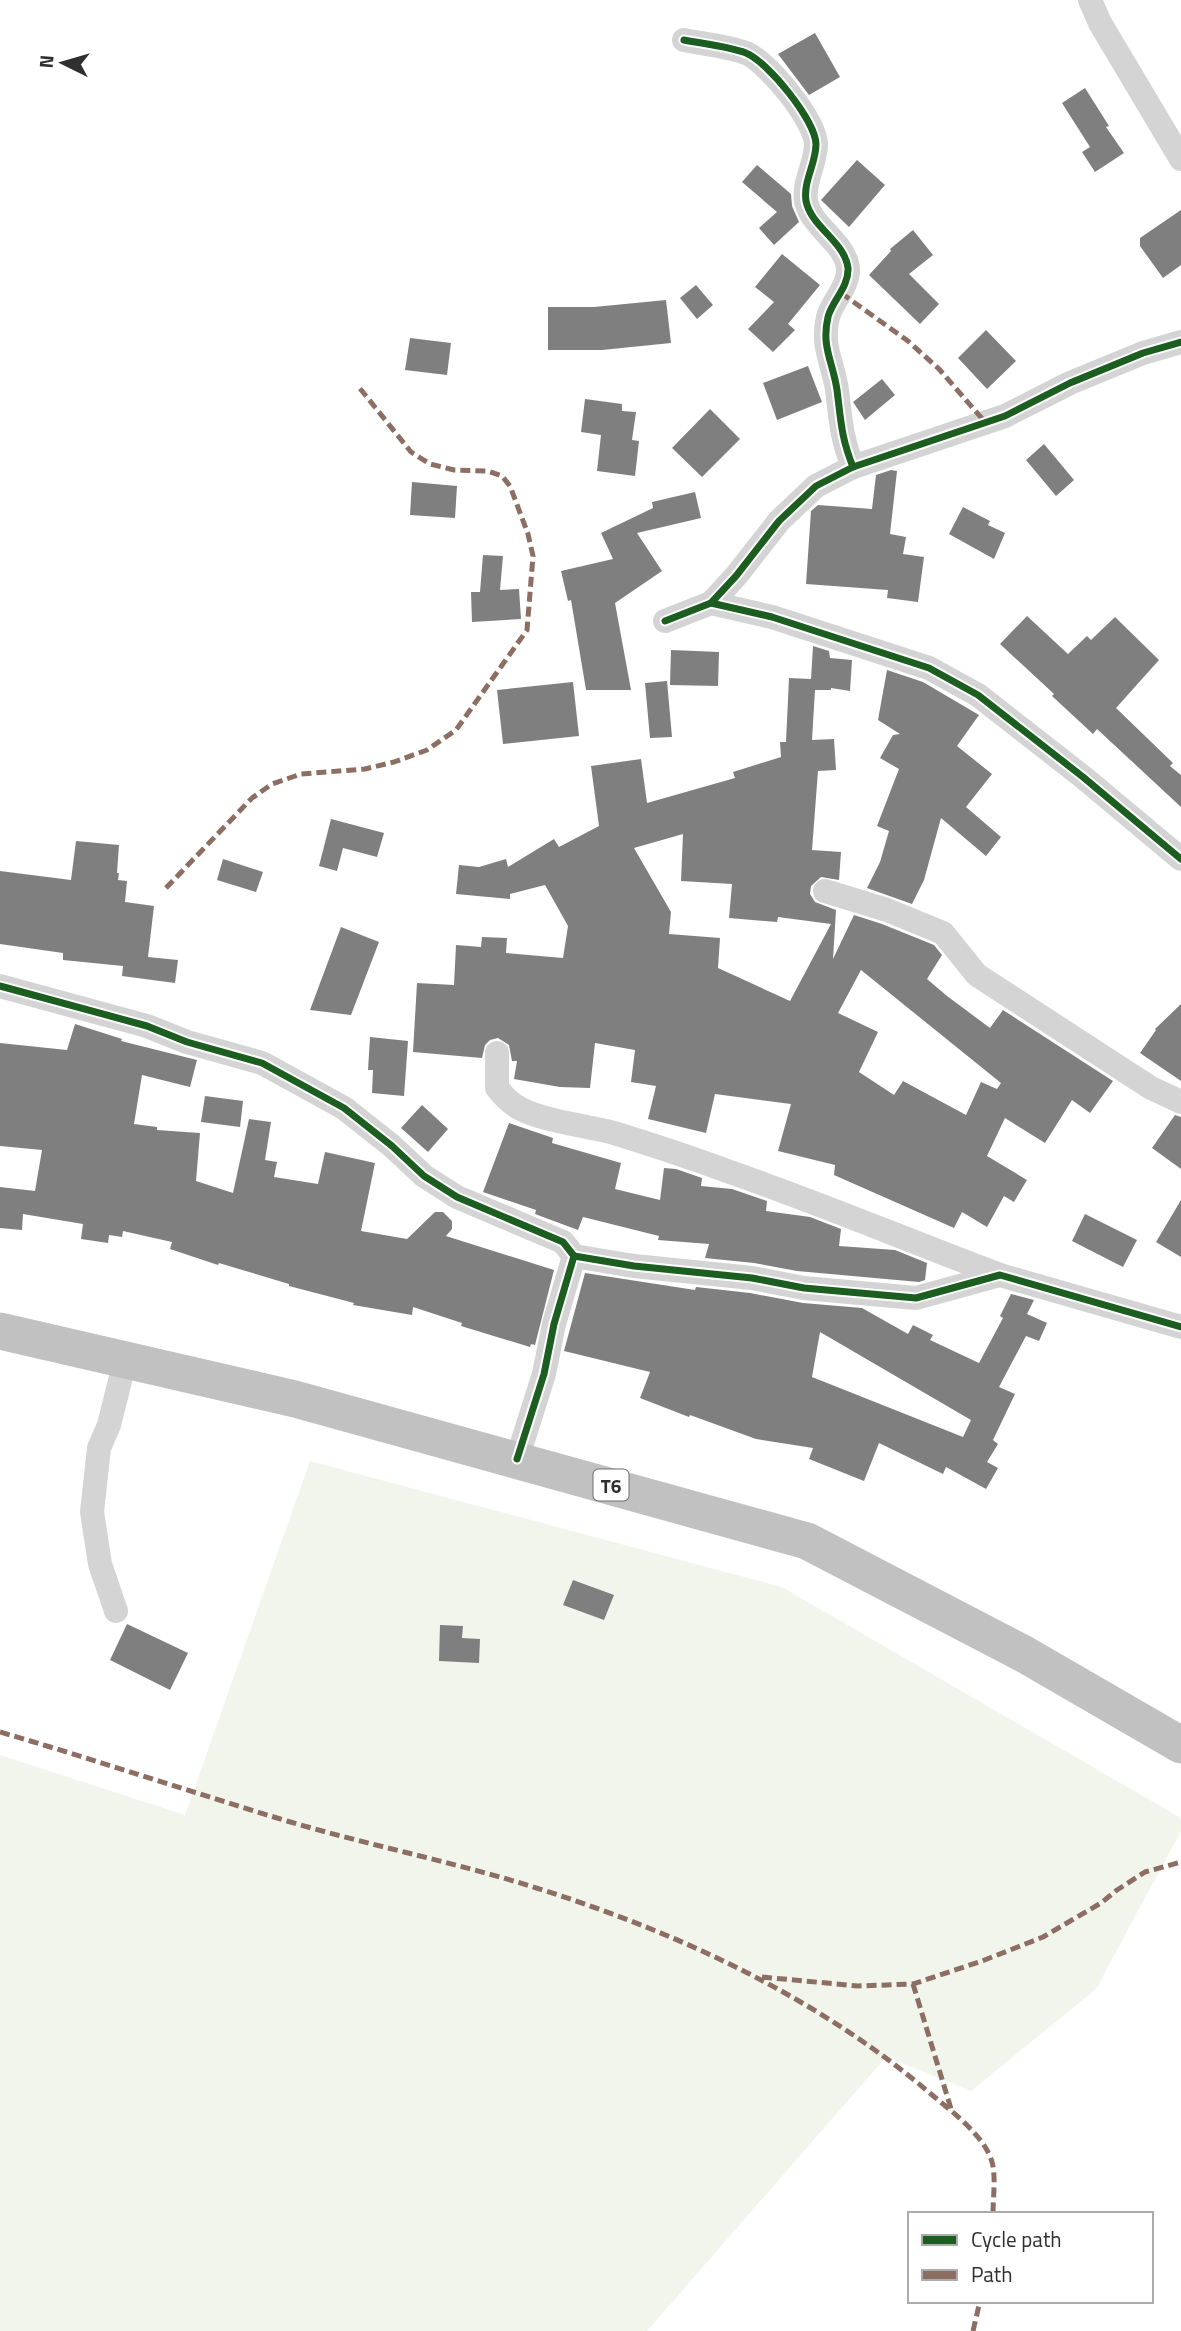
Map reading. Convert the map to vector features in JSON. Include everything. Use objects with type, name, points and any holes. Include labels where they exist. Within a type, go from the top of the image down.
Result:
[{"type":"highway","name":"T6","points":[[0,1331],[295,1399],[807,1541],[1024,1654],[1181,1745]]},
{"type":"street","points":[[1090,0],[1100,23],[1181,159]]},
{"type":"street","points":[[684,40],[748,54],[761,62],[780,83],[813,129],[816,142],[814,164],[806,184],[807,202],[813,216],[846,258],[848,271],[841,293],[828,314],[825,349],[837,390],[842,440],[853,467]]},
{"type":"street","points":[[665,621],[711,603],[779,521],[816,486],[853,467],[1005,416],[1070,383],[1143,353],[1181,342]]},
{"type":"street","points":[[711,603],[772,617],[929,668],[978,695],[1083,777],[1181,859]]},
{"type":"street","points":[[825,891],[887,909],[943,933],[977,975],[1151,1088],[1181,1102]]},
{"type":"street","points":[[0,986],[147,1026],[187,1042],[262,1063],[344,1108],[392,1146],[424,1176],[457,1196],[563,1242],[574,1256],[634,1266],[752,1278],[804,1288],[916,1298],[1000,1275]]},
{"type":"street","points":[[497,1053],[497,1088],[510,1102],[523,1110],[614,1133],[731,1172],[832,1208],[1000,1275],[1181,1327]]},
{"type":"street","points":[[517,1459],[544,1374],[554,1324],[574,1256]]},
{"type":"street","points":[[116,1611],[100,1564],[92,1512],[99,1448],[109,1425],[125,1361]]},
{"type":"shaded area","points":[[310,1461],[782,1587],[1181,1818],[1181,1831],[1096,1989],[971,2091],[886,2057],[647,2331],[0,2331],[0,1755],[185,1815]]},
{"type":"building","points":[[815,33],[840,77],[809,95],[778,54]]},
{"type":"building","points":[[1085,88],[1124,153],[1095,172],[1082,152],[1090,147],[1062,103]]},
{"type":"building","points":[[857,160],[885,185],[849,227],[821,200]]},
{"type":"building","points":[[757,165],[791,194],[792,206],[799,222],[774,245],[759,228],[777,212],[742,182]]},
{"type":"building","points":[[1181,210],[1181,265],[1163,278],[1140,246],[1140,238]]},
{"type":"building","points":[[913,230],[933,255],[909,274],[939,304],[920,324],[869,275],[890,249]]},
{"type":"building","points":[[782,254],[820,285],[788,324],[795,330],[773,352],[748,329],[774,302],[755,287]]},
{"type":"building","points":[[696,285],[713,305],[697,319],[680,298]]},
{"type":"building","points":[[666,300],[671,343],[602,350],[548,350],[548,307],[594,307]]},
{"type":"building","points":[[986,330],[1016,361],[987,389],[958,358]]},
{"type":"building","points":[[410,338],[451,343],[447,375],[405,370]]},
{"type":"building","points":[[808,366],[822,402],[777,420],[763,383]]},
{"type":"building","points":[[882,379],[895,395],[865,420],[853,402]]},
{"type":"building","points":[[585,399],[622,404],[622,411],[636,412],[632,440],[639,441],[635,476],[597,471],[601,435],[581,432]]},
{"type":"building","points":[[710,409],[740,439],[702,477],[672,448]]},
{"type":"building","points":[[1044,444],[1074,480],[1056,496],[1026,460]]},
{"type":"building","points":[[891,470],[897,471],[890,534],[906,537],[903,554],[924,557],[918,602],[887,598],[888,590],[806,584],[811,511],[818,505],[872,509],[876,475]]},
{"type":"building","points":[[412,482],[457,486],[455,518],[410,515]]},
{"type":"building","points":[[695,492],[701,518],[637,533],[662,571],[615,603],[631,690],[586,690],[571,600],[568,601],[561,571],[613,559],[601,533],[653,508],[652,502]]},
{"type":"building","points":[[963,507],[990,521],[988,525],[1005,533],[994,559],[949,534]]},
{"type":"building","points":[[483,555],[503,556],[500,590],[519,589],[521,619],[472,622],[471,592],[480,592]]},
{"type":"building","points":[[1027,616],[1068,654],[1087,636],[1091,640],[1115,617],[1159,660],[1116,708],[1173,763],[1170,766],[1181,775],[1181,807],[1097,729],[1093,734],[1000,644]]},
{"type":"building","points":[[813,646],[829,651],[830,658],[852,660],[850,691],[831,688],[815,690],[812,740],[834,739],[836,770],[818,771],[812,850],[841,852],[839,880],[821,877],[811,886],[810,894],[815,902],[836,910],[833,959],[854,915],[934,945],[942,955],[927,979],[947,996],[990,1028],[1003,1010],[1113,1081],[1090,1113],[1072,1100],[1045,1143],[1005,1118],[987,1156],[1027,1180],[1014,1202],[1004,1196],[987,1227],[962,1212],[954,1228],[834,1175],[835,1165],[778,1151],[791,1104],[715,1094],[706,1133],[648,1119],[656,1086],[631,1082],[635,1050],[595,1043],[590,1088],[560,1087],[514,1079],[517,1061],[512,1061],[509,1045],[498,1038],[485,1045],[482,1058],[413,1052],[417,983],[454,985],[456,945],[481,947],[482,937],[507,938],[506,953],[563,958],[568,926],[545,885],[510,894],[510,899],[456,894],[459,865],[479,867],[506,859],[508,867],[554,839],[559,847],[599,826],[591,766],[641,759],[647,803],[735,778],[733,772],[781,757],[780,742],[786,742],[789,678],[811,679]],"holes":[[[683,834],[681,881],[732,884],[729,918],[777,922],[778,917],[831,924],[790,1001],[718,968],[720,938],[669,934],[671,912],[634,848]],[[861,970],[1001,1083],[997,1089],[981,1082],[966,1115],[903,1081],[894,1095],[859,1072],[878,1032],[838,1013]]]},
{"type":"building","points":[[671,650],[719,652],[718,686],[670,685]]},
{"type":"building","points":[[887,670],[923,682],[979,715],[957,746],[992,774],[966,807],[1001,837],[986,856],[941,818],[924,880],[912,904],[867,888],[880,862],[889,831],[877,826],[899,769],[880,758],[893,735],[900,734],[878,720]]},
{"type":"building","points":[[667,681],[672,737],[650,738],[645,683]]},
{"type":"building","points":[[573,682],[579,736],[503,744],[497,690]]},
{"type":"building","points":[[331,819],[384,833],[377,857],[343,848],[337,871],[319,866]]},
{"type":"building","points":[[76,841],[119,845],[117,873],[118,880],[127,881],[125,902],[154,906],[148,957],[178,960],[175,983],[122,976],[123,966],[63,960],[63,953],[0,944],[0,871],[71,880]]},
{"type":"building","points":[[223,859],[263,872],[256,892],[217,880]]},
{"type":"building","points":[[341,927],[379,942],[351,1015],[310,1010]]},
{"type":"building","points":[[1181,1004],[1181,1081],[1140,1053],[1155,1029]]},
{"type":"building","points":[[75,1024],[122,1039],[121,1041],[197,1060],[190,1087],[142,1075],[134,1124],[157,1127],[157,1130],[200,1133],[196,1181],[233,1193],[249,1119],[271,1122],[265,1160],[277,1162],[274,1177],[318,1184],[325,1152],[375,1163],[361,1231],[407,1239],[435,1212],[443,1212],[452,1221],[452,1229],[446,1236],[554,1270],[535,1345],[531,1344],[530,1347],[461,1326],[462,1323],[413,1307],[412,1315],[353,1305],[354,1303],[170,1249],[172,1242],[123,1231],[122,1237],[109,1235],[108,1243],[81,1239],[83,1224],[23,1214],[22,1230],[0,1228],[0,1187],[35,1191],[42,1150],[0,1146],[0,1043],[67,1050]]},
{"type":"building","points":[[370,1037],[408,1041],[404,1096],[372,1093],[373,1070],[368,1070]]},
{"type":"building","points":[[205,1096],[243,1101],[240,1127],[201,1122]]},
{"type":"building","points":[[422,1105],[448,1129],[428,1152],[401,1128]]},
{"type":"building","points":[[1175,1115],[1181,1117],[1181,1169],[1152,1148]]},
{"type":"building","points":[[509,1123],[553,1138],[552,1143],[621,1163],[615,1189],[660,1200],[664,1168],[676,1169],[702,1178],[701,1186],[732,1189],[767,1201],[766,1211],[810,1217],[841,1229],[839,1246],[895,1250],[927,1263],[925,1280],[919,1282],[797,1271],[705,1258],[709,1244],[658,1240],[659,1236],[583,1217],[578,1230],[535,1214],[536,1210],[483,1192]]},
{"type":"building","points":[[1181,1200],[1181,1257],[1156,1242]]},
{"type":"building","points":[[1085,1214],[1137,1240],[1123,1267],[1072,1241]]},
{"type":"building","points":[[585,1273],[695,1290],[696,1287],[803,1303],[862,1308],[908,1334],[913,1325],[933,1335],[930,1340],[979,1363],[1003,1318],[1000,1316],[1011,1294],[1034,1300],[1027,1314],[1047,1323],[1039,1341],[1026,1336],[999,1387],[1015,1394],[993,1440],[998,1444],[987,1462],[998,1468],[986,1489],[946,1467],[943,1474],[879,1443],[864,1481],[809,1459],[813,1448],[756,1439],[640,1398],[650,1372],[564,1351]],"holes":[[[820,1332],[971,1420],[963,1437],[812,1377]]]},
{"type":"building","points":[[573,1580],[614,1595],[604,1620],[563,1605]]},
{"type":"building","points":[[127,1624],[188,1653],[170,1690],[110,1660]]},
{"type":"building","points":[[440,1625],[463,1626],[462,1638],[480,1639],[479,1663],[439,1661]]},
{"type":"marked path","points":[[841,293],[908,341],[939,369],[985,422]]},
{"type":"marked path","points":[[166,888],[252,798],[272,784],[301,774],[365,769],[394,762],[427,750],[456,730],[527,630],[533,556],[528,534],[510,486],[502,476],[488,471],[454,470],[430,464],[411,452],[358,386]]},
{"type":"marked path","points":[[0,1732],[287,1821],[558,1895],[615,1915],[728,1963],[834,2022],[884,2056],[966,2125],[982,2143],[992,2162],[993,2212]]},
{"type":"marked path","points":[[762,1977],[858,1986],[913,1984],[1043,1937],[1101,1903],[1145,1872],[1181,1862]]},
{"type":"marked path","points":[[913,1984],[952,2112]]},
{"type":"marked path","points":[[973,2331],[980,2303]]},
{"type":"cycle path","points":[[684,40],[746,53],[755,59],[778,79],[799,107],[814,134],[816,144],[806,186],[806,201],[814,219],[841,250],[848,268],[846,281],[828,317],[826,337],[844,438],[853,467]]},
{"type":"cycle path","points":[[665,621],[711,603],[779,521],[816,486],[853,467],[1005,416],[1070,383],[1143,353],[1181,342]]},
{"type":"cycle path","points":[[711,603],[772,617],[929,668],[978,695],[1083,777],[1181,859]]},
{"type":"cycle path","points":[[0,986],[147,1026],[187,1042],[262,1063],[344,1108],[392,1146],[424,1176],[457,1197],[563,1242],[574,1256],[554,1324],[544,1374],[517,1459]]},
{"type":"cycle path","points":[[574,1256],[634,1266],[752,1278],[804,1288],[916,1298],[1000,1275],[1181,1327]]}]
